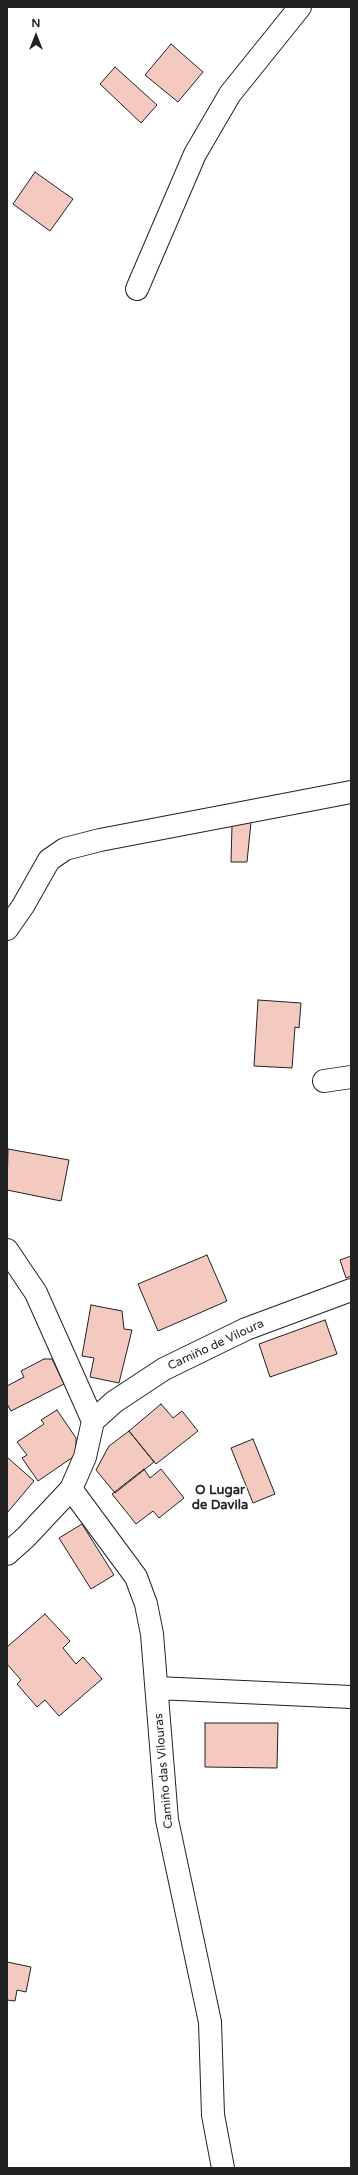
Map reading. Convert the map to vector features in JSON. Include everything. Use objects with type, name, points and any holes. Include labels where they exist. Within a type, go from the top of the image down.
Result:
[{"type":"street","points":[[137,289],[199,147],[230,94],[300,7]]},
{"type":"street","points":[[7,929],[23,906],[49,860],[65,849],[100,840],[351,792]]},
{"type":"street","points":[[324,1081],[351,1077]]},
{"type":"street","points":[[7,1250],[36,1293],[93,1421],[84,1457],[71,1489],[26,1537],[7,1554]]},
{"type":"street","name":"Camiño de Viloura","points":[[93,1421],[114,1402],[164,1369],[246,1329],[351,1290]]},
{"type":"street","name":"Camiño das Vilouras","points":[[71,1489],[136,1577],[146,1604],[152,1634],[167,1820],[210,2022],[213,2115],[224,2168]]},
{"type":"street","points":[[156,1688],[351,1697]]},
{"type":"building","points":[[171,44],[203,72],[178,102],[145,75]]},
{"type":"building","points":[[115,67],[157,105],[141,123],[100,84]]},
{"type":"building","points":[[35,172],[73,199],[50,231],[13,204]]},
{"type":"building","points":[[251,822],[247,862],[231,862],[232,825]]},
{"type":"building","points":[[258,1000],[301,1003],[299,1028],[295,1027],[292,1068],[254,1066]]},
{"type":"building","points":[[8,1149],[69,1160],[61,1201],[7,1190]]},
{"type":"building","points":[[207,1255],[227,1301],[158,1331],[138,1284]]},
{"type":"building","points":[[351,1256],[351,1276],[346,1278],[340,1260]]},
{"type":"building","points":[[91,1305],[122,1311],[124,1329],[132,1330],[119,1383],[90,1377],[94,1358],[82,1356]]},
{"type":"building","points":[[325,1320],[337,1354],[270,1377],[259,1344]]},
{"type":"building","points":[[44,1359],[52,1359],[64,1384],[11,1411],[7,1404],[7,1386],[24,1377],[21,1371]]},
{"type":"building","points":[[161,1404],[173,1418],[182,1411],[198,1431],[156,1464],[129,1431]]},
{"type":"building","points":[[57,1410],[76,1438],[76,1455],[38,1481],[22,1458],[27,1455],[17,1442],[44,1424],[41,1420]]},
{"type":"building","points":[[129,1431],[154,1462],[115,1493],[96,1470],[109,1446]]},
{"type":"building","points":[[253,1439],[275,1494],[253,1503],[231,1448]]},
{"type":"building","points":[[7,1457],[34,1481],[7,1513]]},
{"type":"building","points":[[144,1469],[150,1478],[161,1469],[184,1498],[159,1518],[153,1511],[136,1524],[112,1494]]},
{"type":"building","points":[[82,1524],[114,1575],[91,1589],[59,1538]]},
{"type":"building","points":[[45,1614],[70,1641],[63,1648],[76,1664],[83,1657],[102,1679],[59,1716],[45,1700],[37,1707],[17,1684],[21,1680],[7,1664],[7,1647]]},
{"type":"building","points":[[205,1723],[278,1723],[277,1768],[205,1767]]},
{"type":"building","points":[[7,1962],[31,1967],[26,1992],[17,1990],[15,2001],[7,2000]]},
{"type":"district","name":"O Lugar de Davila","points":[[220,1498]]}]
